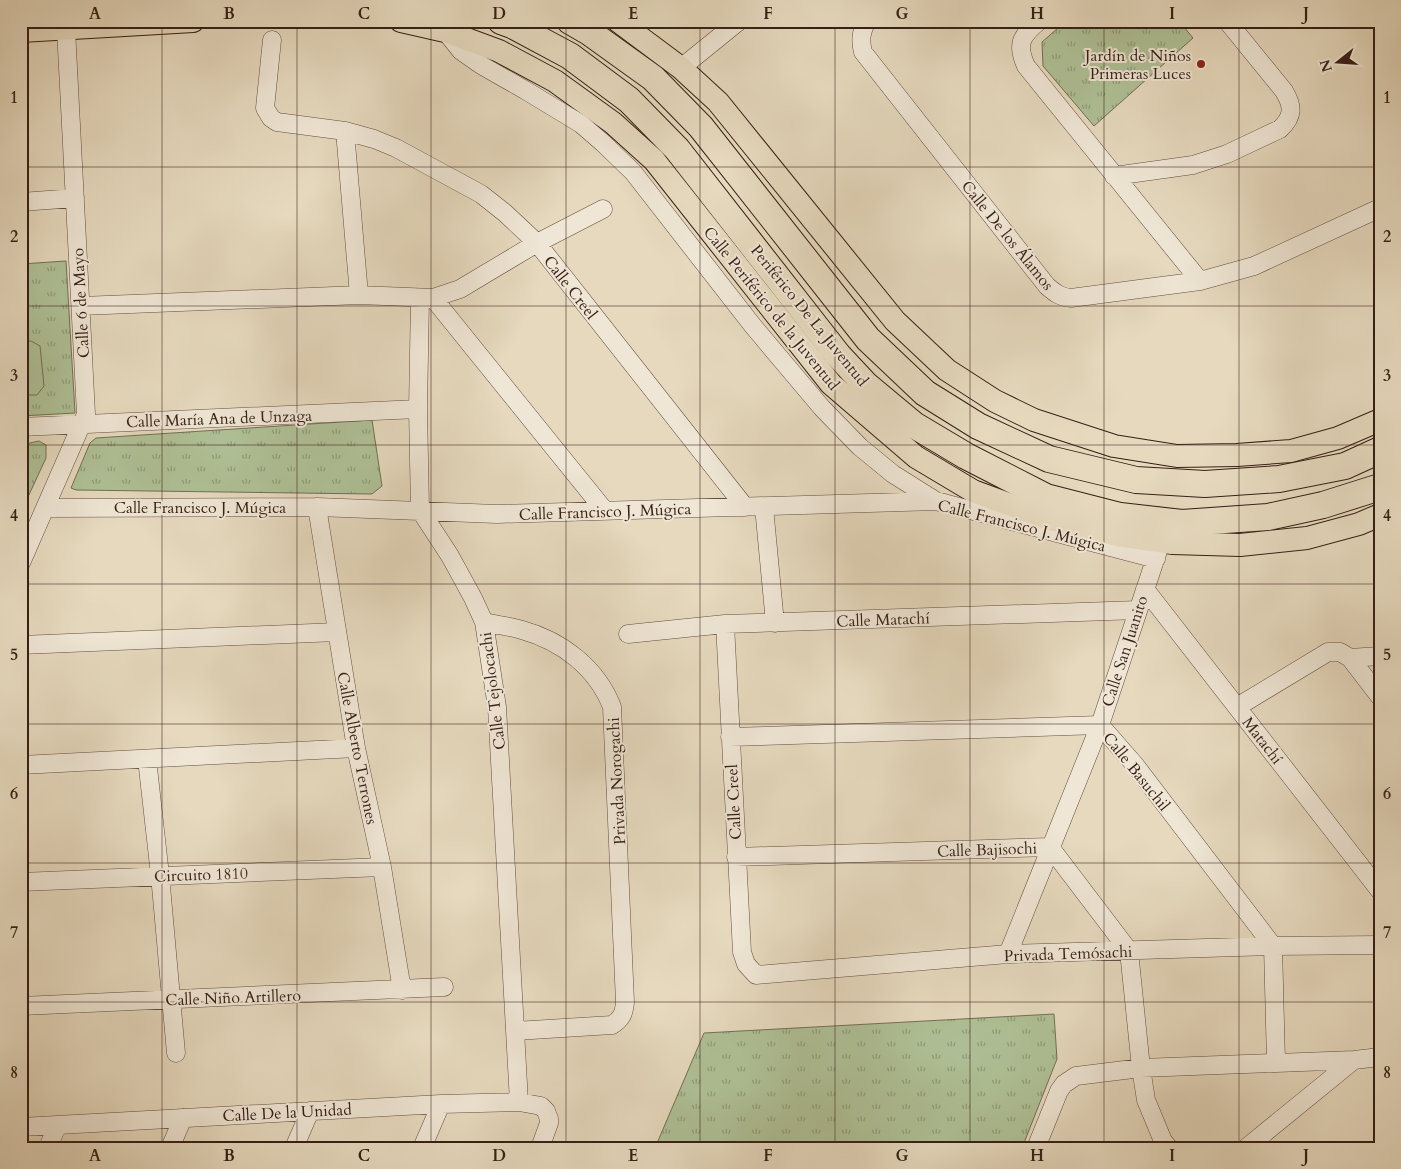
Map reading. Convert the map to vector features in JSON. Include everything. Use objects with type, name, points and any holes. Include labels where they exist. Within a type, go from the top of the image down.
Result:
[{"type":"highway","name":"Periférico De La Juventud","points":[[501,21],[570,56],[629,100],[677,149],[838,355],[866,385],[907,419],[966,456],[1046,497],[1120,516],[1182,523],[1268,517],[1323,505],[1380,487]]},
{"type":"highway","name":"Periférico De La Juventud","points":[[570,21],[590,32],[653,78],[701,127],[868,339],[925,393],[978,426],[1049,459],[1136,480],[1205,484],[1279,479],[1345,466],[1380,450]]},
{"type":"main road","points":[[21,31],[193,21]]},
{"type":"main road","name":"Calle Periférico de la Juventud","points":[[401,21],[445,31],[507,56],[555,81],[587,116],[614,123],[654,160],[831,384],[916,457],[973,491],[1046,518],[1118,535],[1158,551],[1306,538],[1358,524],[1380,515]]},
{"type":"main road","points":[[618,21],[681,68],[718,102],[895,322],[947,370],[995,401],[1034,420],[1114,446],[1177,456],[1236,455],[1291,451],[1338,438],[1380,420]]},
{"type":"street","points":[[681,68],[740,21]]},
{"type":"street","name":"Calle De los Álamos","points":[[867,21],[862,30],[860,40],[862,52],[1047,286],[1062,297],[1070,298],[1200,281],[1254,266],[1380,208]]},
{"type":"street","points":[[1040,21],[1029,30],[1020,46],[1021,55],[1026,66],[1200,281]]},
{"type":"street","points":[[1114,176],[1193,165],[1228,154],[1280,130],[1286,124],[1292,109],[1290,100],[1284,90],[1227,21]]},
{"type":"street","name":"Calle 6 de Mayo","points":[[23,552],[46,508],[86,414],[66,29]]},
{"type":"street","name":"Calle Creel","points":[[272,40],[266,108],[271,118],[277,122],[345,131],[374,139],[396,148],[480,194],[505,213],[537,244],[745,507]]},
{"type":"street","points":[[587,116],[603,143],[633,172],[753,326],[822,408],[860,447],[893,474],[936,501]]},
{"type":"street","points":[[345,131],[359,295]]},
{"type":"street","points":[[21,202],[75,198]]},
{"type":"street","points":[[81,306],[359,295],[427,298],[460,289],[537,244],[603,209]]},
{"type":"street","points":[[420,510],[418,409],[427,298]]},
{"type":"street","points":[[427,298],[605,511]]},
{"type":"street","name":"Calle María Ana de Unzaga","points":[[21,426],[418,409]]},
{"type":"street","name":"Calle Francisco J. Múgica","points":[[46,508],[317,507],[497,514],[936,501],[1158,551]]},
{"type":"street","name":"Calle Alberto Terrones","points":[[317,507],[356,748],[382,867],[402,990]]},
{"type":"street","points":[[764,507],[775,623]]},
{"type":"street","name":"Calle Tejolocachi","points":[[420,510],[450,556],[484,622],[497,707],[519,1102]]},
{"type":"street","name":"Calle San Juanito","points":[[1008,954],[1100,725],[1158,551]]},
{"type":"street","name":"Matachí","points":[[1145,589],[1380,891]]},
{"type":"street","name":"Calle Matachí","points":[[628,634],[725,624],[1138,610]]},
{"type":"street","name":"Privada Norogachi","points":[[484,622],[522,630],[542,637],[566,650],[597,678],[612,707],[625,1002],[622,1017],[612,1025],[515,1031]]},
{"type":"street","name":"Calle Creel","points":[[725,624],[742,952],[746,964],[756,975]]},
{"type":"street","points":[[21,645],[337,632]]},
{"type":"street","points":[[1237,707],[1328,652],[1340,652],[1350,658],[1380,696]]},
{"type":"street","points":[[1350,658],[1380,656]]},
{"type":"street","name":"Calle Basuchil","points":[[730,737],[1100,725],[1135,765],[1273,946]]},
{"type":"street","points":[[21,765],[356,748]]},
{"type":"street","points":[[147,759],[160,875],[176,1053]]},
{"type":"street","name":"Calle Bajisochi","points":[[736,857],[1050,847],[1129,951]]},
{"type":"street","name":"Circuito 1810","points":[[21,882],[382,867]]},
{"type":"street","name":"Privada Temósachi","points":[[756,975],[1008,954],[1273,946],[1380,945]]},
{"type":"street","points":[[1273,946],[1276,1062]]},
{"type":"street","points":[[1129,951],[1146,1100],[1164,1146]]},
{"type":"street","name":"Calle Niño Artillero","points":[[21,1006],[444,987]]},
{"type":"street","points":[[1036,1148],[1059,1090],[1076,1076],[1141,1068],[1354,1060],[1380,1057]]},
{"type":"street","points":[[1246,1148],[1354,1060]]},
{"type":"street","name":"Calle De la Unidad","points":[[21,1127],[441,1104],[519,1102],[541,1106],[548,1115],[549,1123],[540,1148]]},
{"type":"street","points":[[422,1148],[441,1104]]},
{"type":"street","points":[[294,1148],[310,1111]]},
{"type":"street","points":[[170,1148],[183,1118]]},
{"type":"street","points":[[48,1148],[57,1126]]},
{"type":"green space","points":[[1066,21],[1179,21],[1193,38],[1094,126],[1043,66],[1042,42]]},
{"type":"green space","points":[[66,261],[75,413],[21,416],[21,264]]},
{"type":"green space","points":[[21,341],[31,341],[40,346],[44,386],[37,395],[21,395]]},
{"type":"green space","points":[[372,420],[382,486],[372,494],[76,490],[71,488],[90,443],[96,438]]},
{"type":"green space","points":[[39,441],[46,445],[46,458],[21,512],[21,445]]},
{"type":"green space","points":[[1054,1014],[1057,1059],[1022,1148],[655,1148],[704,1033]]},
{"type":"place","name":"Jardín de Niños Primeras Luces","points":[[1201,64]]}]
